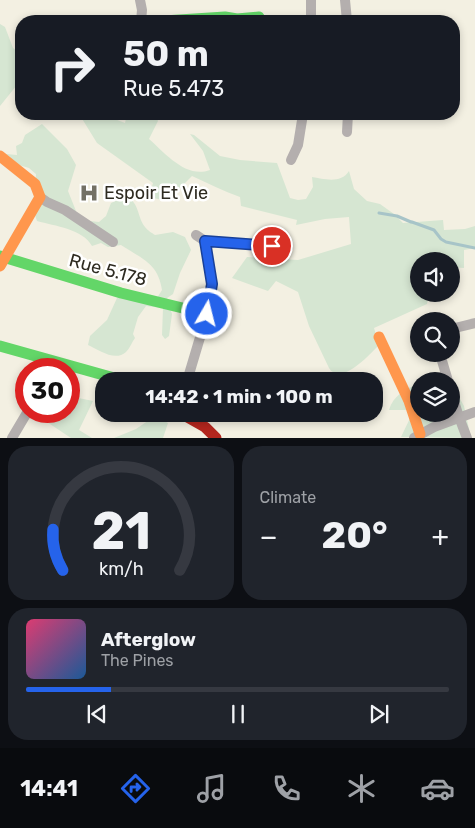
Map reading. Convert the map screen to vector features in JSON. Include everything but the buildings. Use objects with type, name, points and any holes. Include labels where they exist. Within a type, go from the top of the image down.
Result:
[{"type":"street","points":[[140,0],[142,15]]},
{"type":"street","points":[[311,0],[311,15]]},
{"type":"street","points":[[345,0],[346,15]]},
{"type":"street","points":[[291,160],[298,145],[302,120]]},
{"type":"street","points":[[347,132],[348,120]]},
{"type":"street","points":[[0,156],[35,184],[40,197],[65,210],[114,242]]},
{"type":"street","points":[[1,260],[40,197]]},
{"type":"street","points":[[190,372],[207,314],[212,284],[201,238],[288,247]]},
{"type":"street","name":"Rue 5.178","points":[[1,260],[207,314]]},
{"type":"street","points":[[460,327],[475,323]]},
{"type":"street","points":[[379,337],[409,402],[417,436],[448,422]]},
{"type":"street","points":[[0,346],[95,373]]},
{"type":"street","points":[[0,353],[16,358]]},
{"type":"street","points":[[80,377],[95,381]]},
{"type":"street","points":[[460,417],[475,412]]},
{"type":"street","points":[[460,419],[468,438]]},
{"type":"street","points":[[196,422],[205,427],[216,438]]},
{"type":"street","points":[[210,422],[226,438]]},
{"type":"street","points":[[12,438],[21,423]]},
{"type":"green space","points":[[0,24],[5,27],[15,50],[15,87],[0,106]]},
{"type":"green space","points":[[83,120],[117,120],[125,123],[126,120],[158,120],[149,139],[177,163],[193,171],[210,170],[203,151],[190,134],[194,135],[220,156],[240,160],[277,163],[290,198],[298,200],[306,199],[313,187],[312,177],[337,179],[342,178],[349,171],[354,189],[367,201],[380,204],[403,223],[443,220],[444,230],[465,229],[475,226],[475,248],[464,250],[464,268],[460,268],[460,252],[410,252],[410,302],[427,302],[427,304],[374,328],[379,345],[355,367],[346,372],[333,372],[329,368],[309,326],[298,292],[276,281],[268,291],[232,278],[247,257],[298,260],[351,244],[349,217],[325,219],[296,225],[297,220],[241,206],[240,197],[192,176],[167,201],[149,197],[153,183],[97,143]]},
{"type":"green space","points":[[42,124],[67,149],[76,165],[68,191],[78,216],[90,221],[99,222],[106,216],[111,203],[126,196],[134,202],[142,223],[155,235],[173,232],[185,237],[191,250],[173,294],[167,298],[172,314],[169,336],[165,339],[162,335],[163,308],[146,306],[138,317],[133,334],[135,338],[129,349],[122,355],[112,355],[88,345],[90,336],[107,320],[117,298],[157,298],[162,290],[160,281],[153,268],[142,258],[121,245],[108,247],[101,243],[92,246],[88,240],[75,232],[37,221],[34,212],[36,174],[29,168],[19,165],[6,154],[17,155],[16,146],[22,143],[25,135]]},
{"type":"green space","points":[[409,388],[410,410],[389,410],[397,397]]},
{"type":"green space","points":[[80,398],[93,401],[79,430],[92,438],[71,438],[48,423],[80,423]]},
{"type":"green space","points":[[460,399],[464,406],[471,438],[401,437],[410,418],[410,422],[460,422]]},
{"type":"green space","points":[[146,422],[168,423],[163,438],[114,438],[136,429]]},
{"type":"waterway","points":[[379,213],[397,216],[411,222]]},
{"type":"waterway","points":[[412,222],[434,230],[446,242],[475,248]]},
{"type":"traffic: fast","points":[[0,256],[121,293],[207,314]]},
{"type":"traffic: fast","points":[[0,346],[95,373]]},
{"type":"traffic: slow","points":[[0,156],[35,184],[40,197],[0,266]]},
{"type":"traffic: slow","points":[[379,337],[409,401],[420,434]]},
{"type":"traffic: jam","points":[[196,422],[205,427],[216,438]]},
{"type":"place","name":"Espoir Et Vie","points":[[89,193]]},
{"type":"route","points":[[207,314],[212,284],[205,241],[272,246]]}]
